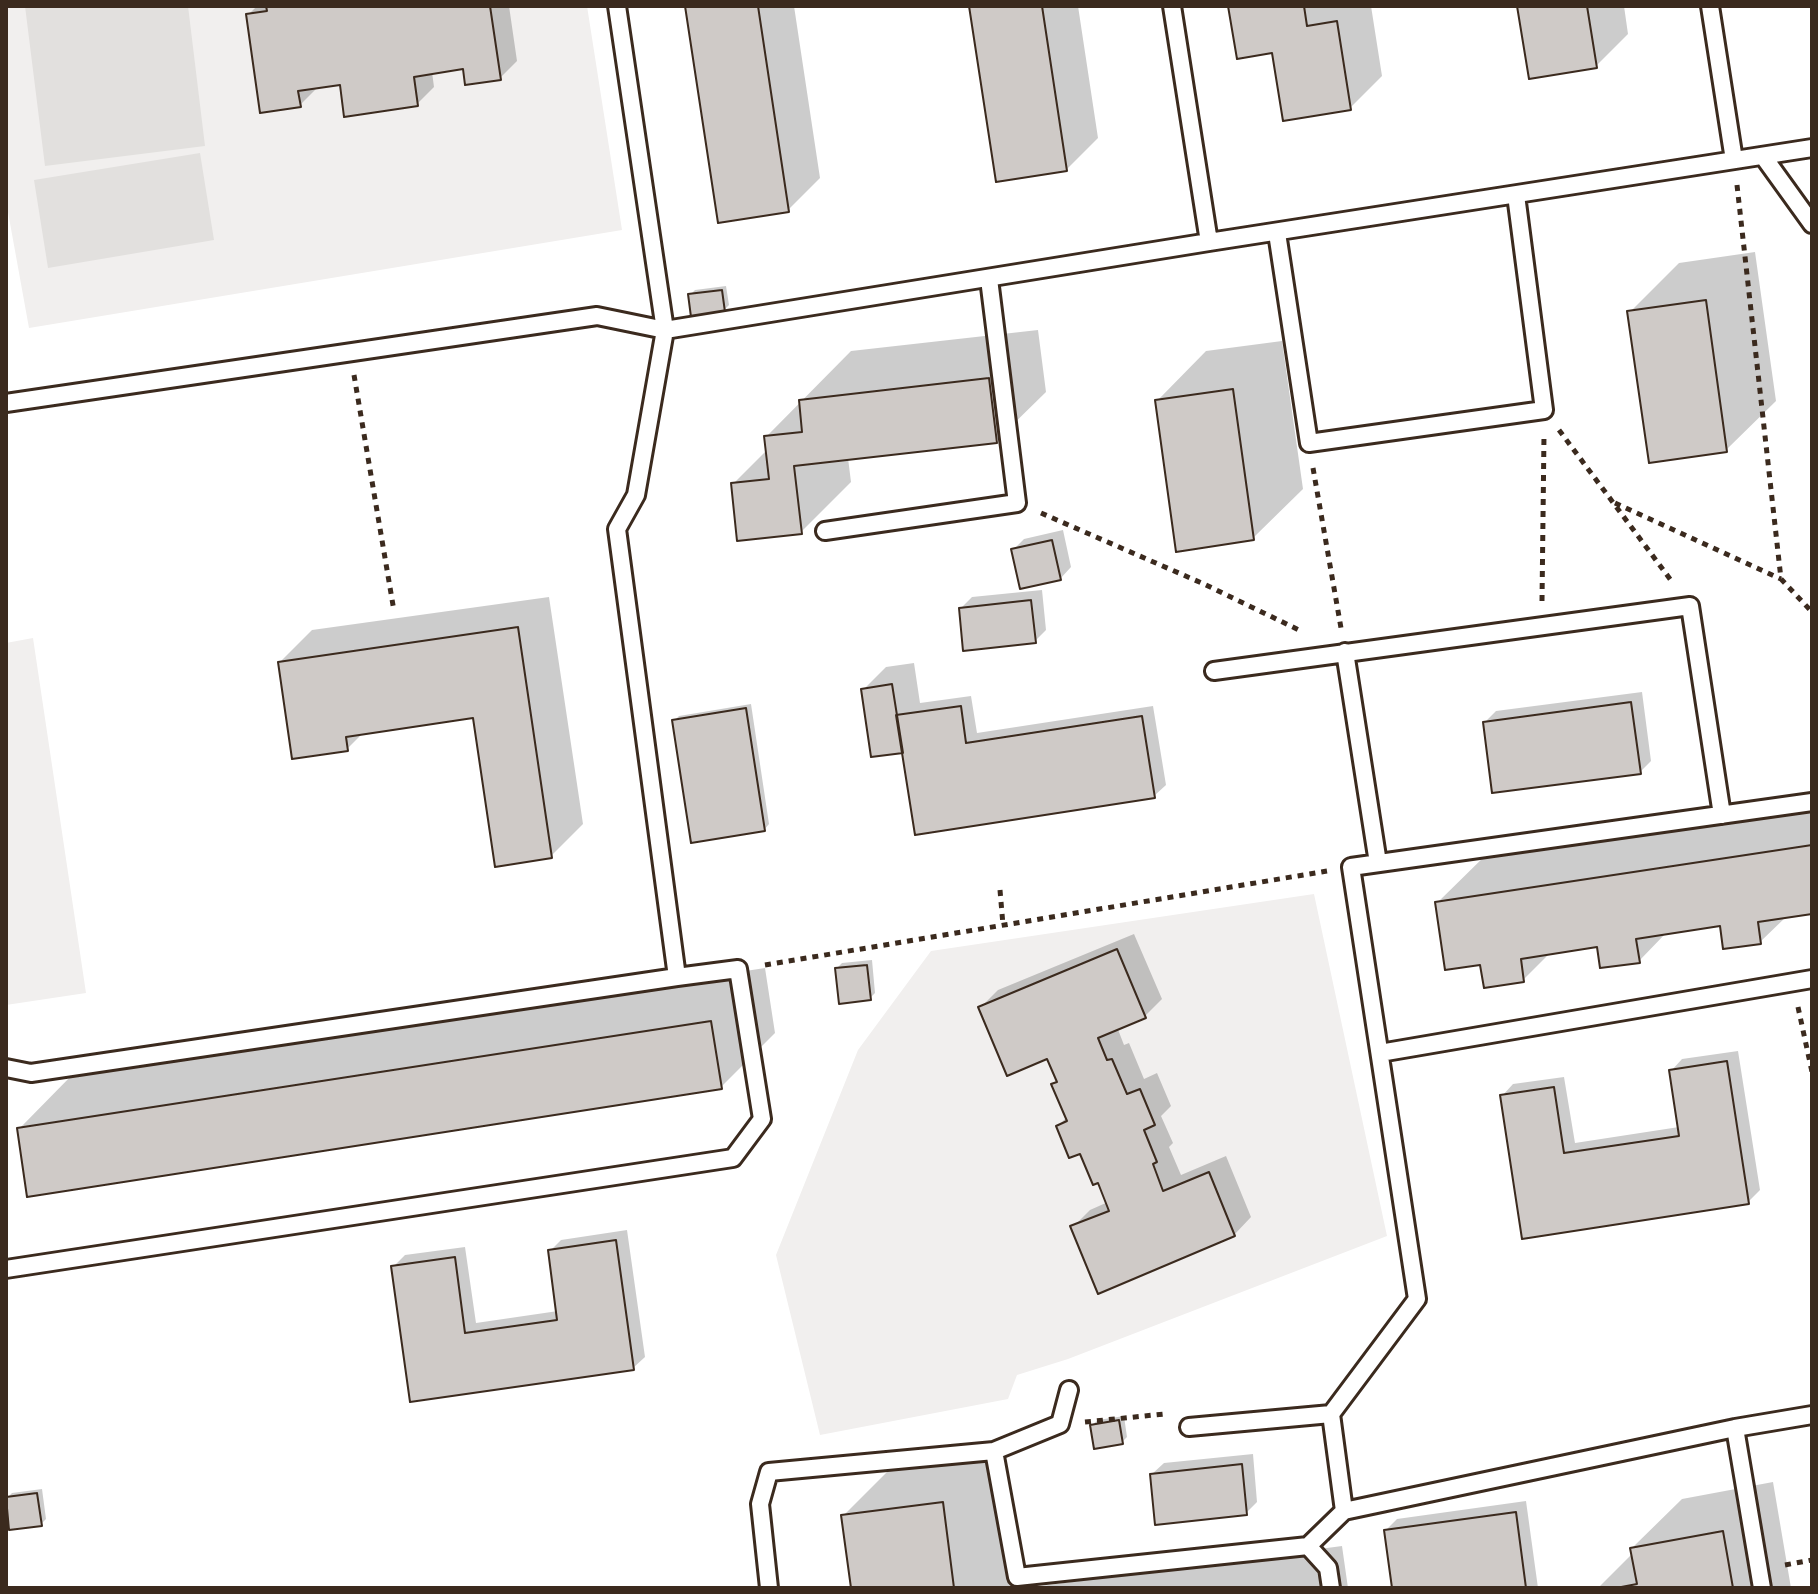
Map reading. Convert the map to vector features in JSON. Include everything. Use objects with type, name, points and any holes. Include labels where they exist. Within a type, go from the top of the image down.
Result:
[{"type":"lane","points":[[617,6],[665,330],[636,495],[617,529],[677,977]]},
{"type":"lane","points":[[1172,6],[1209,242]]},
{"type":"lane","points":[[1710,6],[1734,160]]},
{"type":"lane","points":[[6,403],[597,316],[665,330],[1812,148]]},
{"type":"lane","points":[[1763,156],[1812,224]]},
{"type":"lane","points":[[1277,233],[1309,443],[1544,410],[1516,195]]},
{"type":"lane","points":[[825,531],[1017,503],[989,279]]},
{"type":"lane","points":[[1214,671],[1690,606],[1722,815]]},
{"type":"lane","points":[[1345,652],[1378,863]]},
{"type":"lane","points":[[1344,1511],[1331,1414],[1417,1299],[1351,867],[1812,802]]},
{"type":"lane","points":[[6,1068],[31,1073],[738,969],[762,1119],[733,1158],[6,1269]]},
{"type":"lane","points":[[1380,1053],[1812,979]]},
{"type":"lane","points":[[769,1588],[760,1504],[769,1472],[994,1451],[1060,1424],[1069,1390]]},
{"type":"lane","points":[[1189,1427],[1331,1414]]},
{"type":"lane","points":[[994,1451],[1017,1577],[1308,1546],[1344,1511],[1735,1428],[1812,1415]]},
{"type":"lane","points":[[1735,1428],[1762,1588]]},
{"type":"lane","points":[[1308,1546],[1328,1568],[1331,1588]]},
{"type":"path","points":[[1734,160],[1781,579]]},
{"type":"path","points":[[350,352],[394,611]]},
{"type":"path","points":[[1544,410],[1690,606]]},
{"type":"path","points":[[1542,626],[1544,410]]},
{"type":"path","points":[[1309,443],[1345,652]]},
{"type":"path","points":[[1017,503],[1204,584],[1303,632]]},
{"type":"path","points":[[1614,503],[1781,579],[1812,612]]},
{"type":"path","points":[[738,969],[1351,867]]},
{"type":"path","points":[[1000,890],[1003,925]]},
{"type":"path","points":[[1793,982],[1812,1072]]},
{"type":"path","points":[[1060,1424],[1164,1414]]},
{"type":"shaded area","points":[[6,6],[587,6],[622,230],[29,328],[6,201]]},
{"type":"shaded area","points":[[25,6],[188,6],[205,146],[45,166]]},
{"type":"shaded area","points":[[200,153],[214,240],[48,268],[34,180]]},
{"type":"shaded area","points":[[33,638],[86,993],[6,1005],[6,643]]},
{"type":"shaded area","points":[[1314,894],[1387,1236],[1068,1359],[1017,1375],[1008,1399],[820,1435],[776,1255],[858,1050],[931,951]]},
{"type":"building","points":[[266,6],[490,6],[501,80],[465,85],[463,69],[414,77],[418,106],[344,117],[340,85],[298,91],[301,107],[260,113],[246,14],[267,11]]},
{"type":"building","points":[[685,6],[758,6],[789,212],[718,223]]},
{"type":"building","points":[[969,6],[1042,6],[1067,171],[996,182]]},
{"type":"building","points":[[1228,6],[1304,6],[1307,26],[1337,21],[1351,110],[1283,121],[1272,53],[1237,59]]},
{"type":"building","points":[[1517,6],[1587,6],[1597,68],[1529,79]]},
{"type":"building","points":[[722,290],[725,312],[691,317],[688,294]]},
{"type":"building","points":[[1706,300],[1727,452],[1649,463],[1627,311]]},
{"type":"building","points":[[989,378],[997,443],[794,466],[802,534],[737,541],[731,483],[769,479],[764,436],[802,432],[799,400]]},
{"type":"building","points":[[1233,389],[1254,540],[1176,552],[1155,400]]},
{"type":"building","points":[[1052,540],[1061,580],[1020,589],[1011,549]]},
{"type":"building","points":[[1031,600],[1036,643],[963,651],[959,608]]},
{"type":"building","points":[[518,627],[552,858],[495,867],[473,718],[346,737],[348,751],[292,759],[278,662]]},
{"type":"building","points":[[892,684],[903,753],[871,757],[861,689]]},
{"type":"building","points":[[1631,702],[1641,774],[1492,793],[1483,722]]},
{"type":"building","points":[[961,706],[966,743],[1142,716],[1155,798],[915,835],[896,715]]},
{"type":"building","points":[[746,708],[765,831],[691,843],[672,720]]},
{"type":"building","points":[[1812,845],[1812,914],[1758,922],[1761,944],[1723,949],[1720,926],[1636,939],[1640,963],[1600,968],[1597,947],[1521,959],[1524,982],[1484,988],[1480,965],[1445,970],[1435,902]]},
{"type":"building","points":[[1117,949],[1146,1018],[1098,1038],[1107,1060],[1112,1059],[1127,1094],[1140,1089],[1155,1125],[1144,1130],[1157,1162],[1153,1164],[1163,1191],[1209,1172],[1235,1236],[1098,1294],[1070,1226],[1109,1211],[1098,1183],[1093,1185],[1080,1154],[1069,1158],[1056,1126],[1067,1121],[1051,1084],[1057,1082],[1047,1059],[1007,1076],[978,1007]]},
{"type":"building","points":[[867,965],[871,1000],[839,1004],[835,968]]},
{"type":"building","points":[[711,1021],[722,1089],[27,1197],[17,1128]]},
{"type":"building","points":[[1727,1061],[1749,1204],[1522,1239],[1500,1095],[1554,1087],[1564,1153],[1679,1136],[1669,1070]]},
{"type":"building","points":[[616,1240],[634,1370],[410,1402],[391,1266],[455,1257],[465,1333],[557,1320],[548,1250]]},
{"type":"building","points":[[1119,1420],[1123,1444],[1094,1449],[1090,1425]]},
{"type":"building","points":[[1242,1464],[1247,1515],[1155,1525],[1150,1474]]},
{"type":"building","points":[[37,1493],[42,1526],[9,1530],[6,1497]]},
{"type":"building","points":[[943,1502],[954,1588],[851,1588],[841,1515]]},
{"type":"building","points":[[1516,1512],[1526,1588],[1392,1588],[1384,1530]]},
{"type":"building","points":[[1723,1531],[1733,1588],[1616,1588],[1637,1584],[1630,1548]]}]
